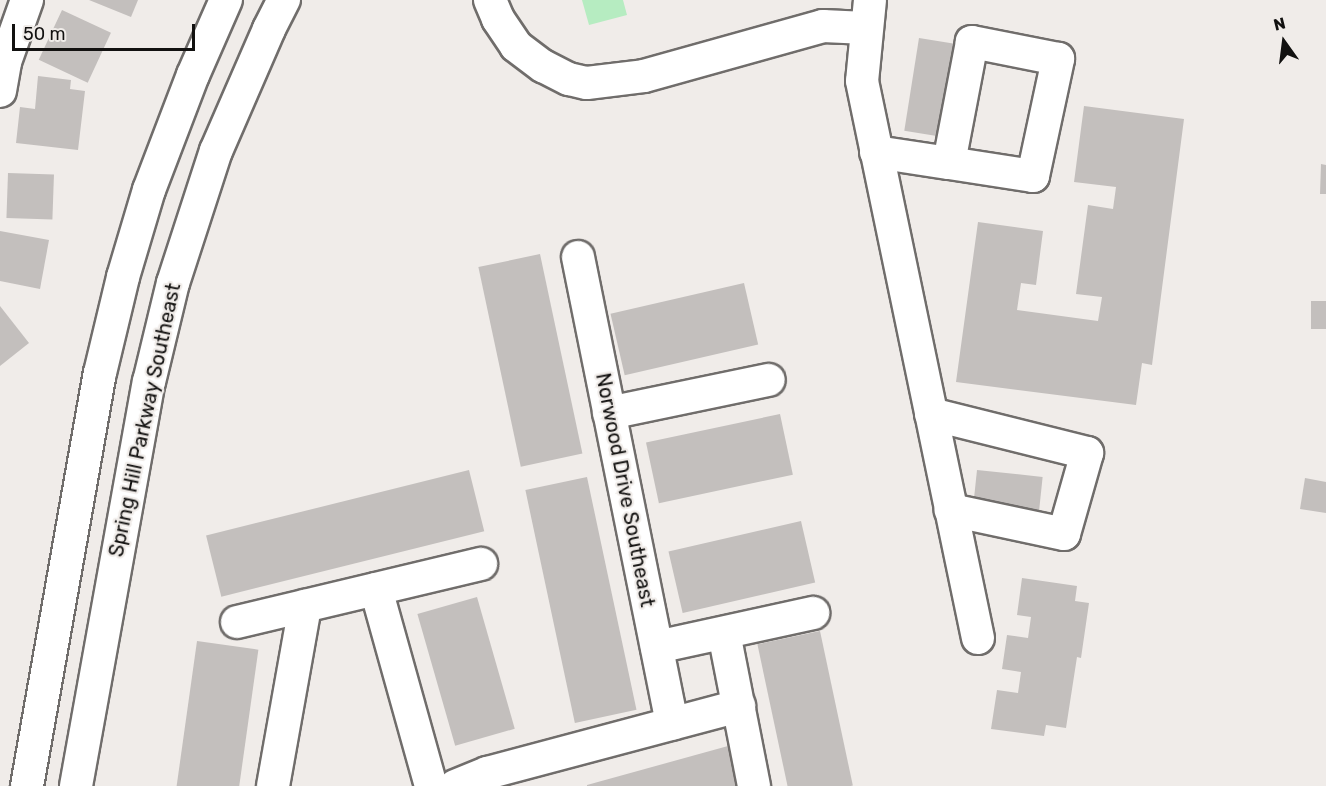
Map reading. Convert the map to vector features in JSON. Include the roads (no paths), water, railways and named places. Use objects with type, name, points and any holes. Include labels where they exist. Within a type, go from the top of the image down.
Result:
[{"type":"street","points":[[0,91],[5,62],[27,0]]},
{"type":"street","points":[[27,786],[100,373],[123,277],[149,190],[193,75],[226,0]]},
{"type":"street","name":"Spring Hill Parkway Southeast","points":[[76,786],[149,382],[173,283],[216,151],[268,29],[284,0]]},
{"type":"street","points":[[490,0],[498,19],[516,46],[543,66],[569,79],[587,83],[644,76],[868,14],[862,81],[978,638]]},
{"type":"street","points":[[876,152],[1033,176],[1058,59],[972,42],[949,163]]},
{"type":"street","name":"Norwood Drive Southeast","points":[[578,257],[672,723]]},
{"type":"street","points":[[609,413],[769,380]]},
{"type":"street","points":[[931,414],[1087,453],[1064,534],[951,510]]},
{"type":"street","points":[[237,622],[481,564]]},
{"type":"street","points":[[376,589],[431,786]]},
{"type":"street","points":[[273,786],[305,606]]},
{"type":"street","points":[[657,647],[813,613]]},
{"type":"street","points":[[724,633],[754,786]]},
{"type":"street","points":[[455,786],[487,773],[739,706]]}]
